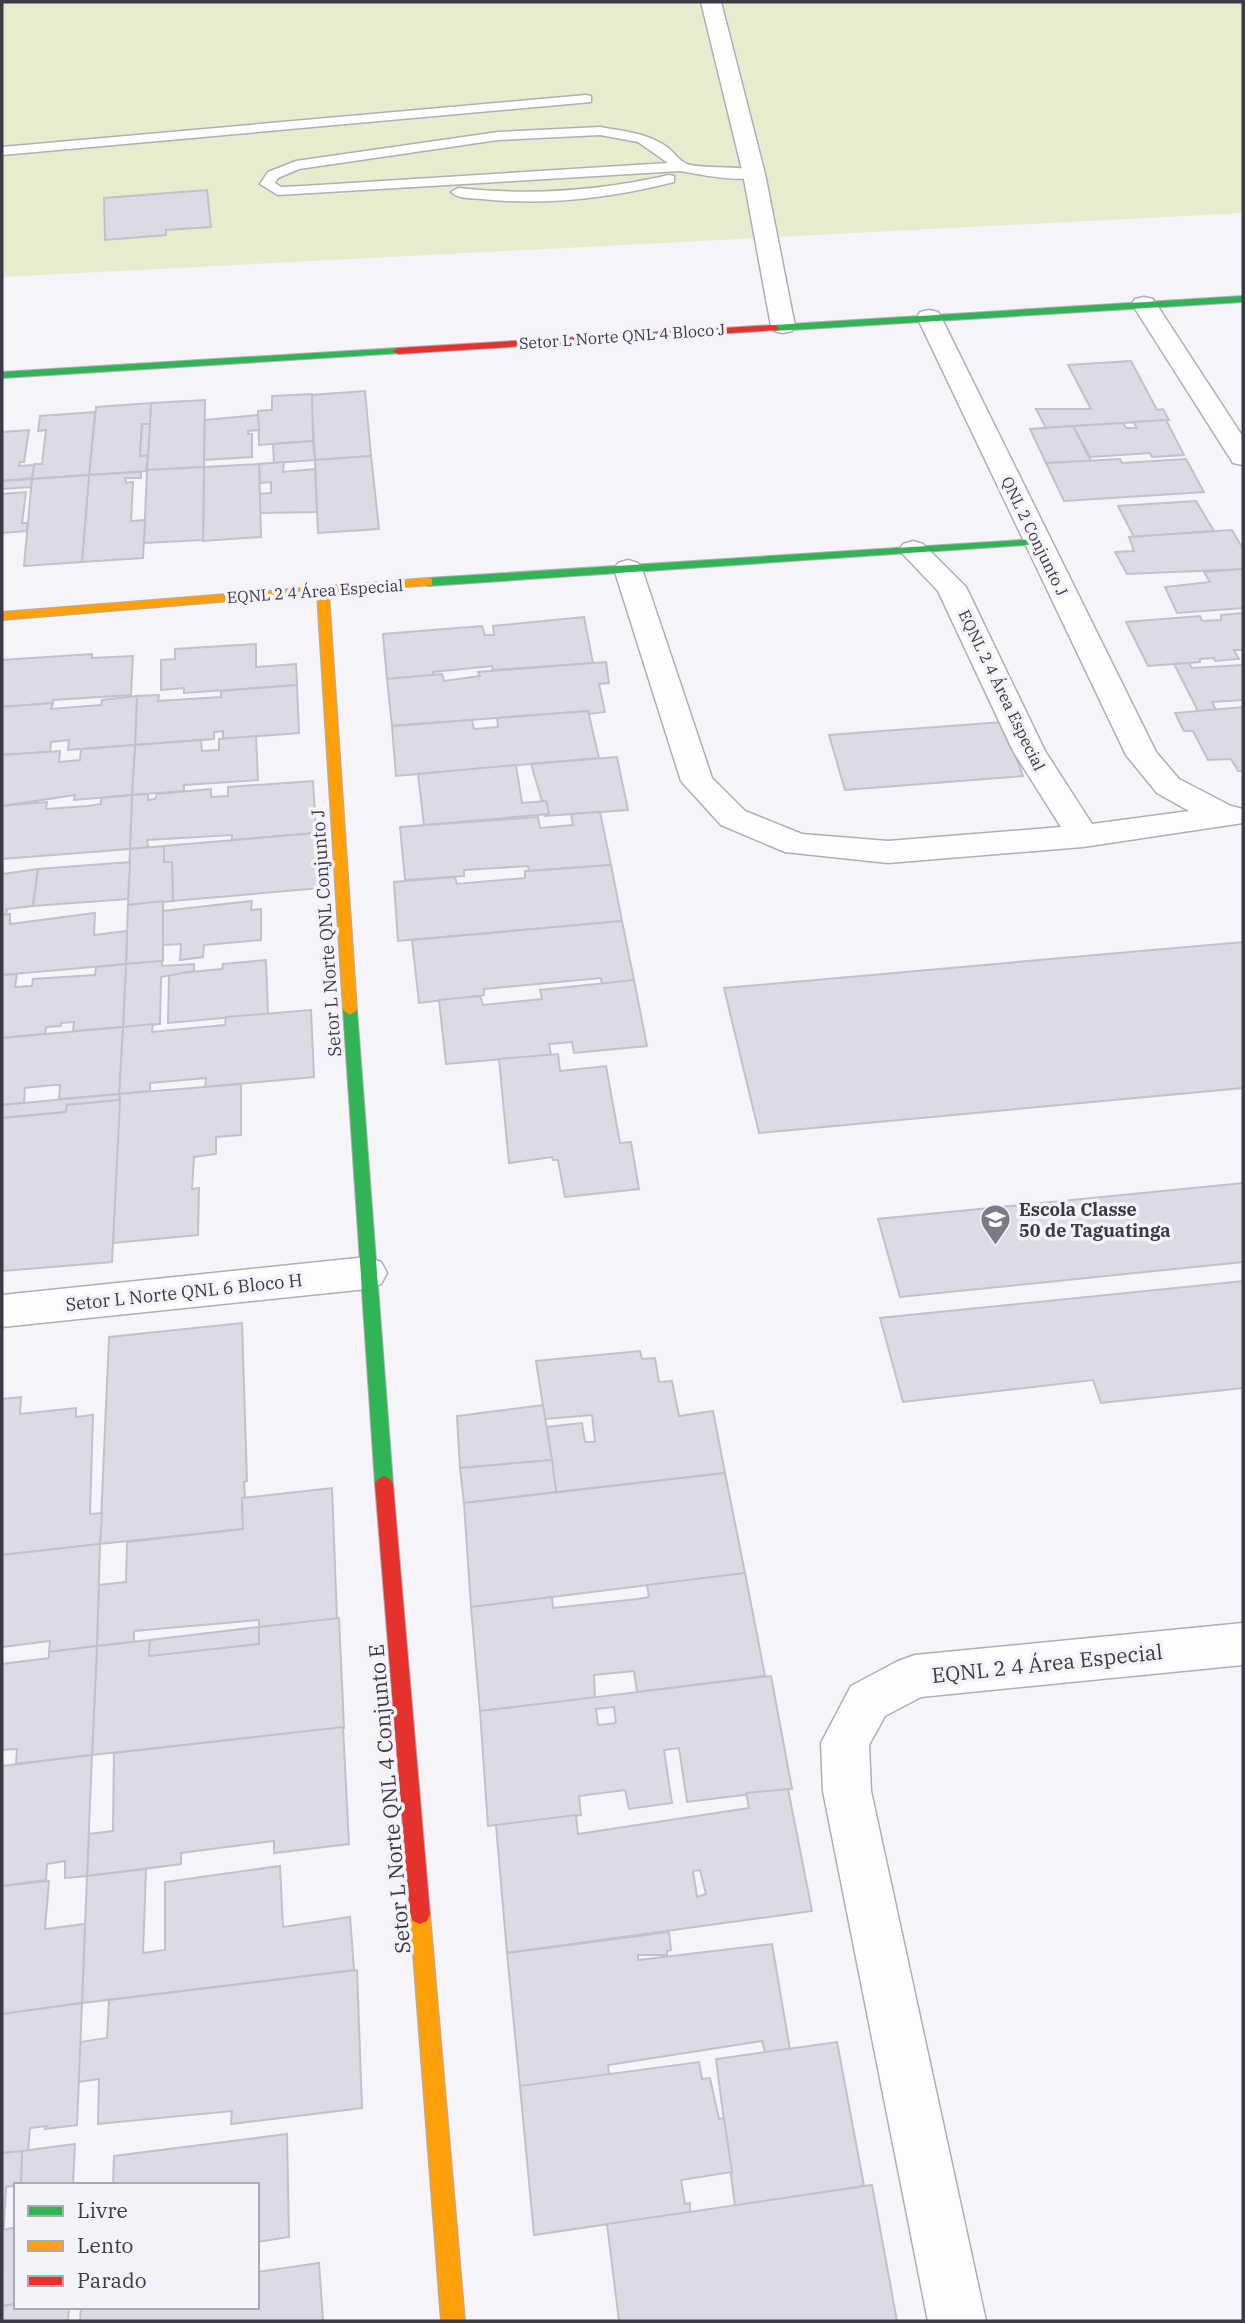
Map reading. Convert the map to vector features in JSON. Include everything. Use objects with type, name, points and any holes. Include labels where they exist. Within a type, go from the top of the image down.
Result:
[{"type":"street","points":[[711,2],[754,174],[783,327]]},
{"type":"street","name":"Setor L Norte QNL 4 Bloco J","points":[[2,375],[1243,299]]},
{"type":"street","points":[[1144,304],[1243,457]]},
{"type":"street","name":"QNL 2 Conjunto J","points":[[929,317],[1142,755],[1168,786],[1234,815]]},
{"type":"street","name":"EQNL 2 4 Área Especial","points":[[2,616],[323,589],[1037,542]]},
{"type":"street","name":"EQNL 2 4 Área Especial","points":[[913,550],[951,587],[1029,751],[1083,836]]},
{"type":"street","points":[[628,569],[697,781],[733,818],[797,845],[888,852],[1083,836],[1234,815]]},
{"type":"street","name":"Setor L Norte QNL Conjunto J","points":[[323,589],[367,1273]]},
{"type":"street","name":"Setor L Norte QNL 6 Bloco H","points":[[2,1311],[367,1273]]},
{"type":"street","name":"Setor L Norte QNL 4 Conjunto E","points":[[367,1273],[453,2321]]},
{"type":"street","name":"EQNL 2 4 Área Especial","points":[[957,2321],[847,1791],[845,1743],[868,1701],[915,1676],[1243,1644]]},
{"type":"lane","points":[[2,151],[586,99]]},
{"type":"lane","points":[[680,167],[663,151],[642,139],[600,131],[498,136],[296,165],[272,176],[267,184],[278,191],[680,167],[714,173]]},
{"type":"lane","points":[[401,183],[473,194],[537,197],[595,194],[679,176],[754,174]]},
{"type":"green space","points":[[2,2],[1243,2],[1243,213],[2,277]]},
{"type":"building","points":[[207,190],[211,227],[166,230],[166,235],[105,240],[104,198]]},
{"type":"building","points":[[1131,361],[1157,410],[1163,409],[1169,420],[1046,428],[1036,409],[1091,409],[1068,365]]},
{"type":"building","points":[[365,391],[371,456],[315,460],[311,395]]},
{"type":"building","points":[[312,394],[313,441],[259,445],[258,411],[272,410],[272,396]]},
{"type":"building","points":[[205,400],[204,467],[147,470],[151,403]]},
{"type":"building","points":[[151,403],[150,424],[142,424],[140,456],[148,455],[146,471],[89,475],[96,407]]},
{"type":"building","points":[[95,412],[89,475],[32,479],[34,464],[42,464],[46,430],[38,431],[40,416]]},
{"type":"building","points":[[258,415],[259,430],[248,431],[248,434],[252,434],[252,457],[204,460],[205,420]]},
{"type":"building","points":[[1166,420],[1184,455],[1152,457],[1150,453],[1090,457],[1073,426],[1123,423],[1126,428],[1137,428],[1133,422]]},
{"type":"building","points":[[142,424],[150,424],[148,455],[140,456]]},
{"type":"building","points":[[1073,426],[1091,461],[1046,463],[1030,429]]},
{"type":"building","points":[[29,430],[24,462],[20,462],[19,466],[34,465],[32,478],[2,481],[2,432]]},
{"type":"building","points":[[313,441],[315,460],[274,463],[273,444]]},
{"type":"building","points":[[371,456],[379,529],[318,533],[315,460]]},
{"type":"building","points":[[1120,459],[1122,463],[1186,459],[1204,492],[1064,501],[1046,463]]},
{"type":"building","points":[[284,462],[283,472],[315,469],[317,512],[260,513],[259,494],[271,493],[271,482],[260,483],[259,464]]},
{"type":"building","points":[[259,464],[261,537],[203,541],[204,467]]},
{"type":"building","points":[[204,467],[203,540],[144,543],[147,470]]},
{"type":"building","points":[[141,472],[141,478],[125,478],[126,483],[133,482],[131,521],[145,520],[143,558],[82,562],[89,475]]},
{"type":"building","points":[[89,475],[82,562],[24,566],[32,479]]},
{"type":"building","points":[[32,479],[31,487],[2,489],[2,481]]},
{"type":"building","points":[[26,492],[22,523],[27,523],[27,531],[2,533],[2,494]]},
{"type":"building","points":[[1196,501],[1214,531],[1134,537],[1118,506]]},
{"type":"building","points":[[1232,530],[1243,549],[1243,569],[1127,574],[1115,552],[1134,551],[1129,537]]},
{"type":"building","points":[[1243,569],[1243,608],[1177,613],[1165,587],[1210,582],[1204,572]]},
{"type":"building","points":[[1243,613],[1243,650],[1234,650],[1239,659],[1215,661],[1214,658],[1200,659],[1200,662],[1148,666],[1126,622],[1200,616],[1202,621],[1221,620],[1221,615]]},
{"type":"building","points":[[584,617],[593,663],[493,670],[492,666],[387,679],[383,634],[482,626],[485,635],[494,635],[493,626]]},
{"type":"building","points":[[256,644],[256,667],[296,664],[297,685],[184,693],[184,688],[161,690],[161,660],[175,659],[175,649]]},
{"type":"building","points":[[92,654],[92,658],[133,656],[131,695],[53,700],[53,703],[2,707],[2,660]]},
{"type":"building","points":[[606,662],[609,683],[599,684],[605,712],[589,714],[588,711],[392,726],[387,679],[442,674],[444,681],[480,676],[478,672]]},
{"type":"building","points":[[1189,663],[1192,668],[1243,665],[1243,700],[1212,702],[1216,710],[1198,711],[1174,664]]},
{"type":"building","points":[[297,685],[299,733],[223,739],[223,731],[214,732],[214,739],[135,745],[137,696],[159,695],[158,701],[221,697],[221,691]]},
{"type":"building","points":[[137,696],[135,745],[68,750],[69,740],[51,742],[50,752],[2,755],[2,707],[53,703],[51,709],[101,705],[102,700]]},
{"type":"building","points":[[1243,707],[1243,771],[1238,771],[1231,759],[1208,760],[1193,731],[1184,731],[1175,713]]},
{"type":"building","points":[[588,711],[599,758],[396,776],[392,726],[472,720],[474,729],[498,727],[497,718]]},
{"type":"building","points":[[1003,722],[1023,776],[845,790],[829,735]]},
{"type":"building","points":[[256,736],[258,780],[184,785],[184,791],[132,795],[135,745],[201,740],[202,751],[219,750],[219,739]]},
{"type":"building","points":[[135,745],[132,795],[74,800],[75,795],[2,806],[2,755],[60,751],[59,762],[80,760],[81,749]]},
{"type":"building","points":[[617,757],[628,810],[544,816],[549,814],[546,801],[542,801],[531,764]]},
{"type":"building","points":[[516,765],[522,803],[546,801],[549,814],[424,825],[418,774]]},
{"type":"building","points":[[313,781],[316,833],[232,840],[232,835],[147,840],[148,847],[130,849],[132,795],[148,794],[148,800],[155,799],[157,794],[211,789],[211,797],[228,796],[228,787]]},
{"type":"building","points":[[132,795],[130,849],[2,859],[2,806],[47,802],[46,809],[88,806],[101,804],[101,798]]},
{"type":"building","points":[[600,812],[611,865],[529,871],[528,866],[464,870],[464,876],[405,880],[400,827],[538,817],[540,828],[573,825],[571,814]]},
{"type":"building","points":[[316,833],[320,888],[173,901],[172,862],[164,862],[164,846]]},
{"type":"building","points":[[164,846],[164,862],[172,862],[173,901],[128,905],[130,849]]},
{"type":"building","points":[[2,859],[3,874],[38,869],[33,906],[7,909],[6,915],[2,915]]},
{"type":"building","points":[[130,862],[128,899],[33,906],[38,869]]},
{"type":"building","points":[[611,865],[622,921],[398,941],[394,882],[455,877],[457,884],[525,878],[525,871]]},
{"type":"building","points":[[163,901],[163,961],[126,964],[128,905]]},
{"type":"building","points":[[252,901],[251,910],[261,909],[261,940],[204,945],[203,957],[180,960],[181,944],[163,945],[163,911]]},
{"type":"building","points":[[95,913],[94,935],[127,931],[126,964],[2,975],[2,915],[10,914],[10,924]]},
{"type":"building","points":[[622,921],[634,980],[602,984],[601,978],[484,989],[484,995],[480,996],[419,1003],[412,940]]},
{"type":"building","points":[[1243,942],[1243,1088],[759,1133],[724,988]]},
{"type":"building","points":[[266,960],[268,1014],[168,1023],[169,974],[222,969],[223,964]]},
{"type":"building","points":[[162,961],[162,966],[194,964],[194,971],[161,977],[160,1024],[123,1027],[126,964]]},
{"type":"building","points":[[126,964],[123,1027],[73,1031],[74,1022],[61,1023],[61,1026],[46,1027],[45,1034],[2,1038],[2,975],[17,974],[15,987],[32,986],[33,979],[95,975],[96,967]]},
{"type":"building","points":[[634,980],[647,1046],[574,1053],[572,1042],[549,1044],[551,1055],[446,1064],[439,1000],[480,996],[483,1005],[542,999],[540,990]]},
{"type":"building","points":[[311,1010],[314,1077],[205,1087],[206,1078],[150,1083],[150,1091],[119,1094],[123,1027],[153,1024],[152,1032],[225,1025],[226,1017]]},
{"type":"building","points":[[123,1027],[119,1094],[59,1099],[60,1085],[53,1085],[25,1088],[24,1103],[2,1105],[2,1038]]},
{"type":"building","points":[[558,1054],[560,1071],[606,1066],[620,1143],[631,1142],[639,1189],[565,1197],[558,1160],[553,1160],[552,1157],[509,1163],[499,1059]]},
{"type":"building","points":[[241,1084],[241,1135],[216,1137],[216,1154],[194,1157],[192,1189],[199,1188],[198,1235],[113,1243],[119,1094]]},
{"type":"building","points":[[119,1094],[120,1100],[67,1105],[66,1112],[2,1118],[2,1105]]},
{"type":"building","points":[[120,1100],[112,1262],[2,1271],[2,1118],[66,1112],[67,1105]]},
{"type":"building","points":[[1243,1183],[1243,1262],[900,1297],[878,1219]]},
{"type":"building","points":[[1243,1281],[1243,1388],[1101,1403],[1093,1380],[903,1402],[880,1318]]},
{"type":"building","points":[[242,1323],[247,1481],[244,1482],[245,1497],[242,1498],[243,1529],[100,1544],[109,1337]]},
{"type":"building","points":[[640,1351],[642,1359],[655,1358],[659,1382],[672,1381],[679,1416],[713,1411],[725,1473],[556,1492],[547,1427],[582,1423],[585,1442],[595,1442],[592,1415],[545,1419],[536,1361]]},
{"type":"building","points":[[21,1397],[20,1414],[76,1408],[76,1417],[93,1415],[90,1514],[102,1513],[100,1544],[2,1555],[2,1399]]},
{"type":"building","points":[[543,1405],[552,1460],[460,1468],[457,1416]]},
{"type":"building","points":[[552,1460],[556,1492],[464,1503],[460,1468]]},
{"type":"building","points":[[725,1473],[745,1573],[471,1607],[464,1503]]},
{"type":"building","points":[[332,1488],[337,1619],[259,1627],[259,1620],[134,1631],[134,1642],[97,1646],[99,1585],[126,1582],[127,1542],[243,1529],[242,1498]]},
{"type":"building","points":[[100,1544],[97,1646],[49,1652],[50,1641],[2,1647],[2,1555]]},
{"type":"building","points":[[745,1573],[765,1676],[637,1692],[634,1671],[594,1675],[595,1698],[480,1711],[471,1607],[552,1597],[553,1608],[638,1599],[649,1597],[647,1585]]},
{"type":"building","points":[[339,1618],[344,1728],[92,1755],[97,1646],[150,1640],[149,1656],[259,1644],[259,1627]]},
{"type":"building","points":[[259,1627],[259,1644],[149,1656],[150,1640]]},
{"type":"building","points":[[97,1646],[92,1755],[16,1764],[17,1749],[2,1750],[2,1664],[49,1658],[49,1652]]},
{"type":"building","points":[[771,1676],[792,1789],[687,1802],[679,1748],[664,1750],[672,1803],[629,1809],[625,1790],[579,1796],[581,1815],[488,1826],[480,1711]],"holes":[[[614,1707],[616,1723],[598,1725],[596,1709]]]},
{"type":"building","points":[[343,1727],[349,1844],[274,1853],[274,1841],[181,1853],[181,1864],[87,1876],[89,1834],[113,1831],[114,1753]]},
{"type":"building","points":[[92,1755],[87,1876],[65,1878],[65,1861],[47,1864],[46,1880],[2,1886],[2,1766]]},
{"type":"building","points":[[788,1789],[812,1911],[507,1953],[496,1825],[576,1815],[578,1834],[749,1808],[746,1793]],"holes":[[[700,1870],[706,1894],[697,1897],[693,1871]]]},
{"type":"building","points":[[280,1866],[283,1927],[350,1917],[354,1970],[82,2003],[87,1876],[146,1869],[143,1953],[165,1950],[165,1882]]},
{"type":"building","points":[[49,1881],[45,1929],[85,1924],[82,2003],[2,2014],[2,1886]]},
{"type":"building","points":[[669,1932],[671,1950],[667,1951],[667,1955],[638,1955],[638,1960],[772,1944],[790,2050],[765,2052],[762,2041],[608,2065],[609,2075],[520,2086],[507,1953]]},
{"type":"building","points":[[357,1970],[362,2108],[231,2124],[232,2111],[98,2124],[99,2079],[78,2082],[80,2042],[107,2038],[109,2000]]},
{"type":"building","points":[[82,2003],[77,2125],[30,2128],[28,2151],[2,2153],[2,2014]]},
{"type":"building","points":[[837,2042],[864,2186],[735,2206],[716,2059]]},
{"type":"building","points":[[699,2062],[702,2079],[710,2078],[719,2119],[724,2118],[732,2172],[681,2180],[685,2204],[690,2203],[690,2212],[534,2235],[520,2086]]},
{"type":"building","points":[[287,2134],[289,2237],[259,2242],[259,2183],[113,2183],[114,2156]]},
{"type":"building","points":[[75,2144],[73,2183],[21,2183],[22,2151]]},
{"type":"building","points":[[22,2151],[21,2183],[6,2187],[2,2263],[2,2153]]},
{"type":"building","points":[[872,2185],[897,2321],[619,2321],[607,2224]]},
{"type":"building","points":[[14,2227],[14,2304],[2,2306],[3,2230]]},
{"type":"building","points":[[319,2263],[323,2321],[80,2321],[81,2309],[259,2309],[259,2272]]},
{"type":"building","points":[[14,2304],[14,2309],[69,2309],[68,2321],[2,2321],[2,2306]]},
{"type":"traffic: fast","points":[[774,328],[1243,299]]},
{"type":"traffic: fast","points":[[2,375],[398,351]]},
{"type":"traffic: fast","points":[[428,582],[1037,542]]},
{"type":"traffic: fast","points":[[350,1010],[384,1484]]},
{"type":"traffic: slow","points":[[2,616],[428,582]]},
{"type":"traffic: slow","points":[[323,589],[350,1010]]},
{"type":"traffic: slow","points":[[420,1914],[453,2321]]},
{"type":"traffic: jam","points":[[398,351],[774,328]]},
{"type":"traffic: jam","points":[[384,1484],[420,1914]]},
{"type":"place","name":"Escola Classe 50 de Taguatinga","points":[[996,1246]]}]
